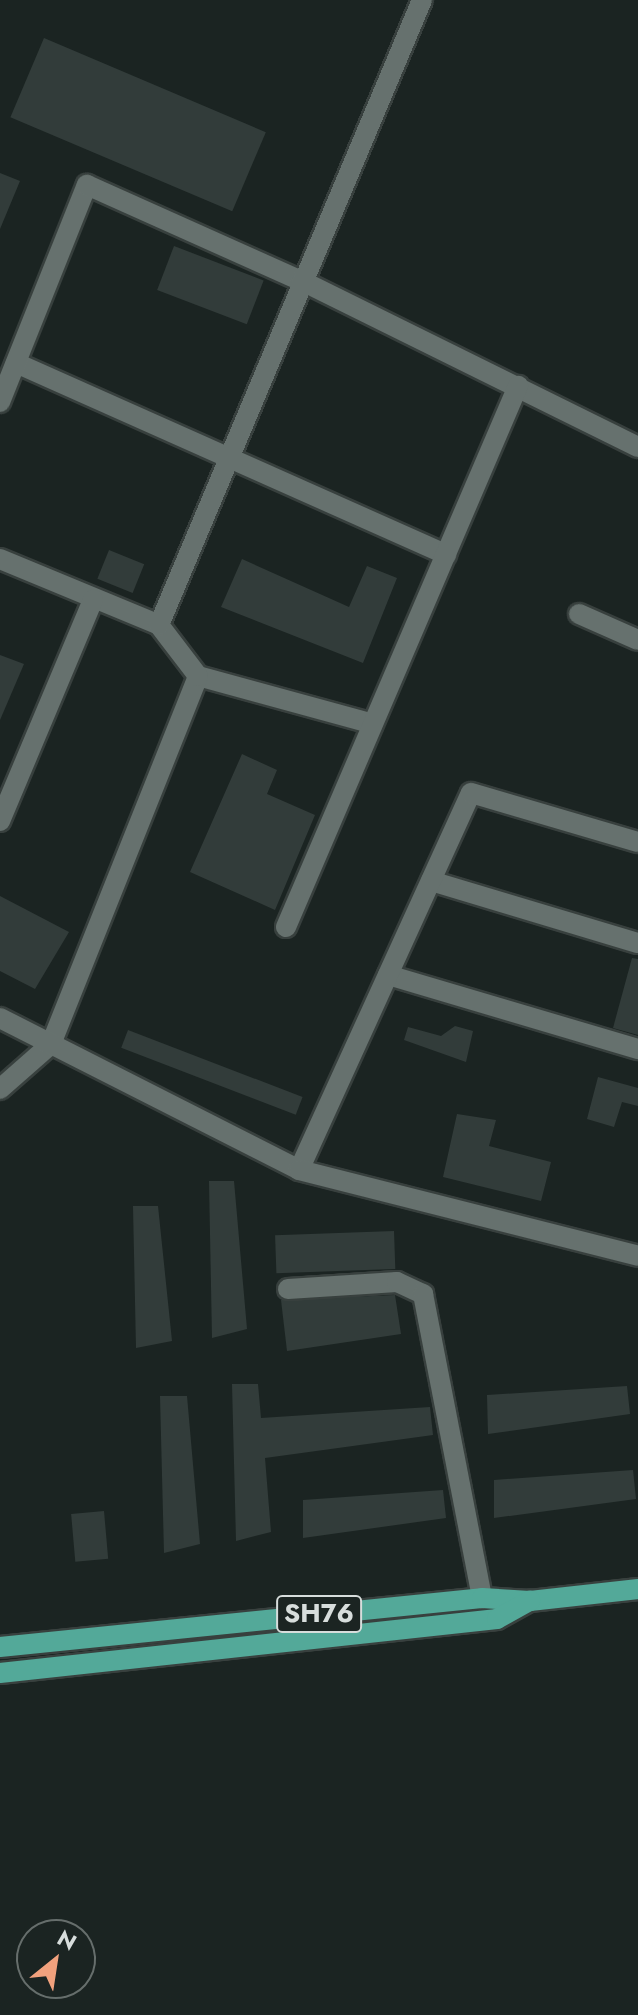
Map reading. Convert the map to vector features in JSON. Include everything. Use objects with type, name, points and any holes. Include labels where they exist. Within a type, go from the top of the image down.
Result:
[{"type":"main road","name":"SH76","points":[[0,1647],[482,1598],[530,1601],[638,1589]]},
{"type":"main road","name":"SH76","points":[[0,1673],[497,1619],[530,1601]]},
{"type":"street","points":[[159,625],[422,0]]},
{"type":"street","points":[[0,402],[87,185],[302,281],[638,447]]},
{"type":"street","points":[[16,363],[446,554]]},
{"type":"street","points":[[286,927],[518,386]]},
{"type":"street","points":[[0,559],[159,625],[198,676],[373,724]]},
{"type":"street","points":[[0,821],[93,600]]},
{"type":"street","points":[[579,614],[638,640]]},
{"type":"street","points":[[0,1089],[51,1044],[198,676]]},
{"type":"street","points":[[299,1170],[471,793],[638,842]]},
{"type":"street","points":[[431,881],[638,943]]},
{"type":"street","points":[[388,975],[638,1049]]},
{"type":"street","points":[[0,1018],[299,1170],[636,1250]]},
{"type":"street","points":[[288,1289],[397,1282],[423,1294],[482,1598]]},
{"type":"building","points":[[44,38],[266,132],[232,211],[10,117]]},
{"type":"building","points":[[0,173],[20,181],[0,229]]},
{"type":"building","points":[[174,246],[264,280],[247,324],[157,290]]},
{"type":"building","points":[[109,550],[144,564],[133,593],[97,579]]},
{"type":"building","points":[[242,559],[349,607],[367,566],[397,578],[363,663],[221,607]]},
{"type":"building","points":[[0,655],[24,664],[0,720]]},
{"type":"building","points":[[242,754],[277,770],[267,794],[315,815],[275,910],[190,872]]},
{"type":"building","points":[[0,896],[69,932],[35,989],[0,971]]},
{"type":"building","points":[[632,958],[638,959],[638,1035],[613,1028]]},
{"type":"building","points":[[455,1026],[473,1031],[466,1062],[404,1040],[408,1027],[441,1036]]},
{"type":"building","points":[[128,1030],[303,1097],[296,1115],[121,1048]]},
{"type":"building","points":[[598,1077],[638,1088],[638,1106],[622,1102],[614,1127],[587,1119]]},
{"type":"building","points":[[457,1114],[496,1120],[489,1146],[551,1162],[541,1201],[443,1177]]},
{"type":"building","points":[[209,1181],[234,1181],[247,1329],[212,1338]]},
{"type":"building","points":[[133,1206],[158,1206],[172,1341],[136,1348]]},
{"type":"building","points":[[394,1231],[395,1269],[276,1273],[275,1235]]},
{"type":"building","points":[[395,1295],[401,1334],[287,1351],[281,1300]]},
{"type":"building","points":[[232,1384],[258,1384],[261,1418],[430,1407],[433,1435],[265,1458],[271,1532],[236,1541]]},
{"type":"building","points":[[627,1386],[630,1414],[488,1434],[487,1395]]},
{"type":"building","points":[[160,1396],[187,1396],[200,1544],[164,1553]]},
{"type":"building","points":[[633,1470],[636,1499],[494,1518],[494,1480]]},
{"type":"building","points":[[443,1490],[446,1518],[303,1538],[303,1500]]},
{"type":"building","points":[[104,1511],[108,1559],[75,1562],[71,1514]]}]
